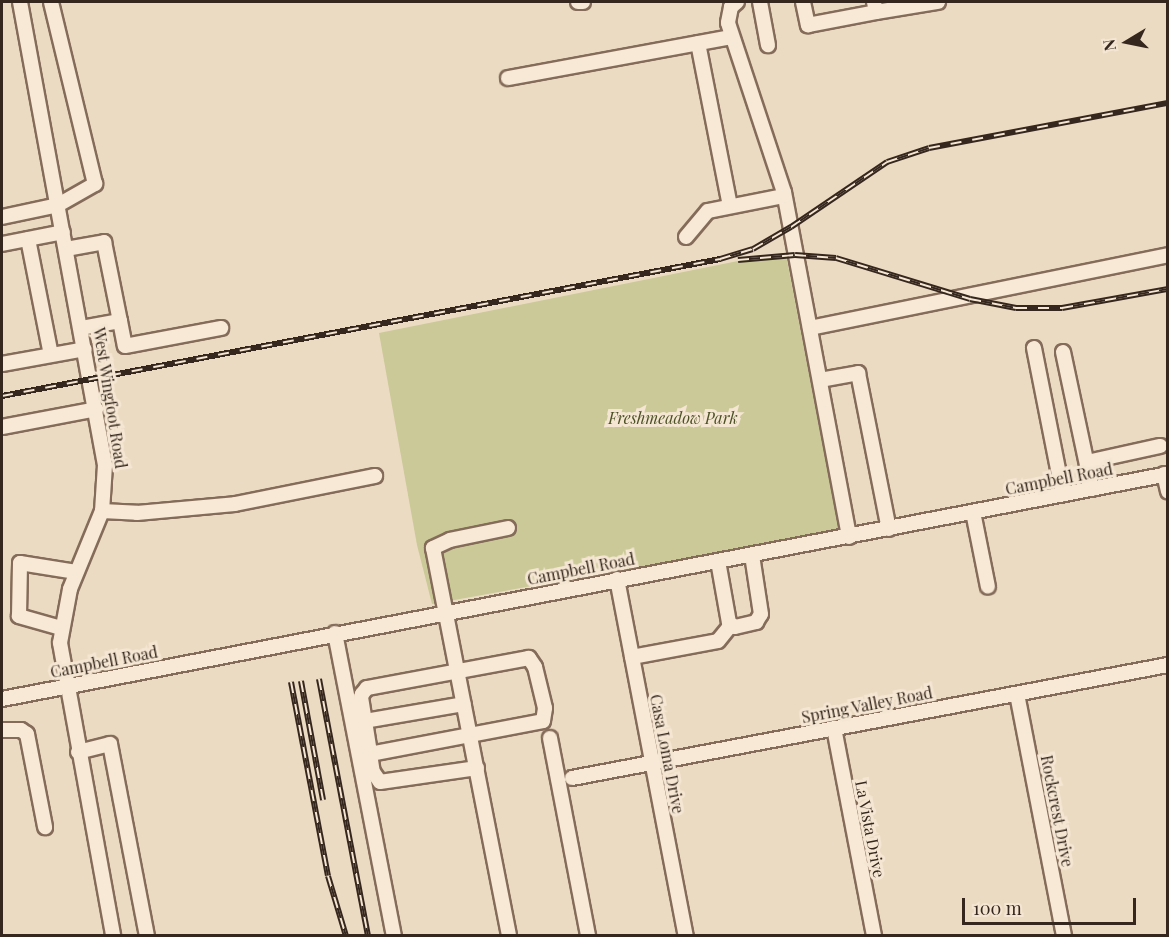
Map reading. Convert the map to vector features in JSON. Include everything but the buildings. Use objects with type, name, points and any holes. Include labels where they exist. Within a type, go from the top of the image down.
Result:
[{"type":"street","name":"West Wingfoot Road","points":[[20,2],[82,328],[106,482],[102,511],[76,572],[61,628],[65,686],[113,936]]},
{"type":"street","points":[[2,216],[58,205],[94,184],[51,2]]},
{"type":"street","points":[[737,2],[728,16],[731,37],[784,196],[849,537]]},
{"type":"street","points":[[760,2],[768,45]]},
{"type":"street","points":[[803,2],[807,25],[875,7],[938,2]]},
{"type":"street","points":[[508,78],[731,37]]},
{"type":"street","points":[[698,43],[730,206]]},
{"type":"street","points":[[687,237],[708,211],[784,196]]},
{"type":"street","points":[[2,244],[63,232]]},
{"type":"street","points":[[28,239],[51,355]]},
{"type":"street","points":[[66,249],[104,242],[125,346],[221,328]]},
{"type":"street","points":[[810,328],[1167,255]]},
{"type":"street","points":[[82,328],[120,321]]},
{"type":"street","points":[[1034,348],[1063,494]]},
{"type":"street","points":[[2,364],[85,349]]},
{"type":"street","points":[[1063,352],[1092,489]]},
{"type":"street","points":[[820,380],[858,373],[889,529]]},
{"type":"street","points":[[2,427],[96,409]]},
{"type":"street","points":[[1086,462],[1160,446]]},
{"type":"street","points":[[1166,474],[1167,492]]},
{"type":"street","name":"Campbell Road","points":[[2,699],[1166,474]]},
{"type":"street","points":[[102,511],[137,513],[235,504],[375,476]]},
{"type":"street","points":[[974,512],[988,588]]},
{"type":"street","points":[[507,935],[471,736],[433,548],[450,540],[508,528]]},
{"type":"street","points":[[632,657],[718,641],[731,625],[751,624],[761,614],[752,555]]},
{"type":"street","points":[[718,561],[731,625]]},
{"type":"street","points":[[61,628],[19,616],[20,563],[76,572]]},
{"type":"street","name":"Casa Loma Drive","points":[[617,579],[686,936]]},
{"type":"street","points":[[335,633],[394,936]]},
{"type":"street","points":[[370,754],[538,724],[543,721],[545,708],[535,667],[529,658],[367,688],[361,698],[365,721],[370,754],[373,772],[380,782],[477,768]]},
{"type":"street","name":"Spring Valley Road","points":[[573,778],[1167,665]]},
{"type":"street","name":"Rockcrest Drive","points":[[1017,694],[1064,936]]},
{"type":"street","points":[[365,721],[464,704]]},
{"type":"street","points":[[2,730],[11,728],[27,734],[45,826]]},
{"type":"street","name":"La Vista Drive","points":[[834,728],[874,936]]},
{"type":"street","points":[[550,738],[588,936]]},
{"type":"street","points":[[78,752],[111,744],[147,936]]},
{"type":"green space","name":"Freshmeadow Park","points":[[786,255],[839,531],[432,604],[417,545],[379,333],[753,258]]},
{"type":"railway","points":[[2,396],[720,259],[753,249],[791,227],[887,162],[929,148],[1168,103]]},
{"type":"railway","points":[[738,260],[795,255],[836,258],[970,299],[1016,308],[1062,308],[1168,289]]},
{"type":"railway","points":[[319,679],[368,936]]},
{"type":"railway","points":[[301,681],[323,800]]},
{"type":"railway","points":[[291,682],[328,876],[346,936]]}]
